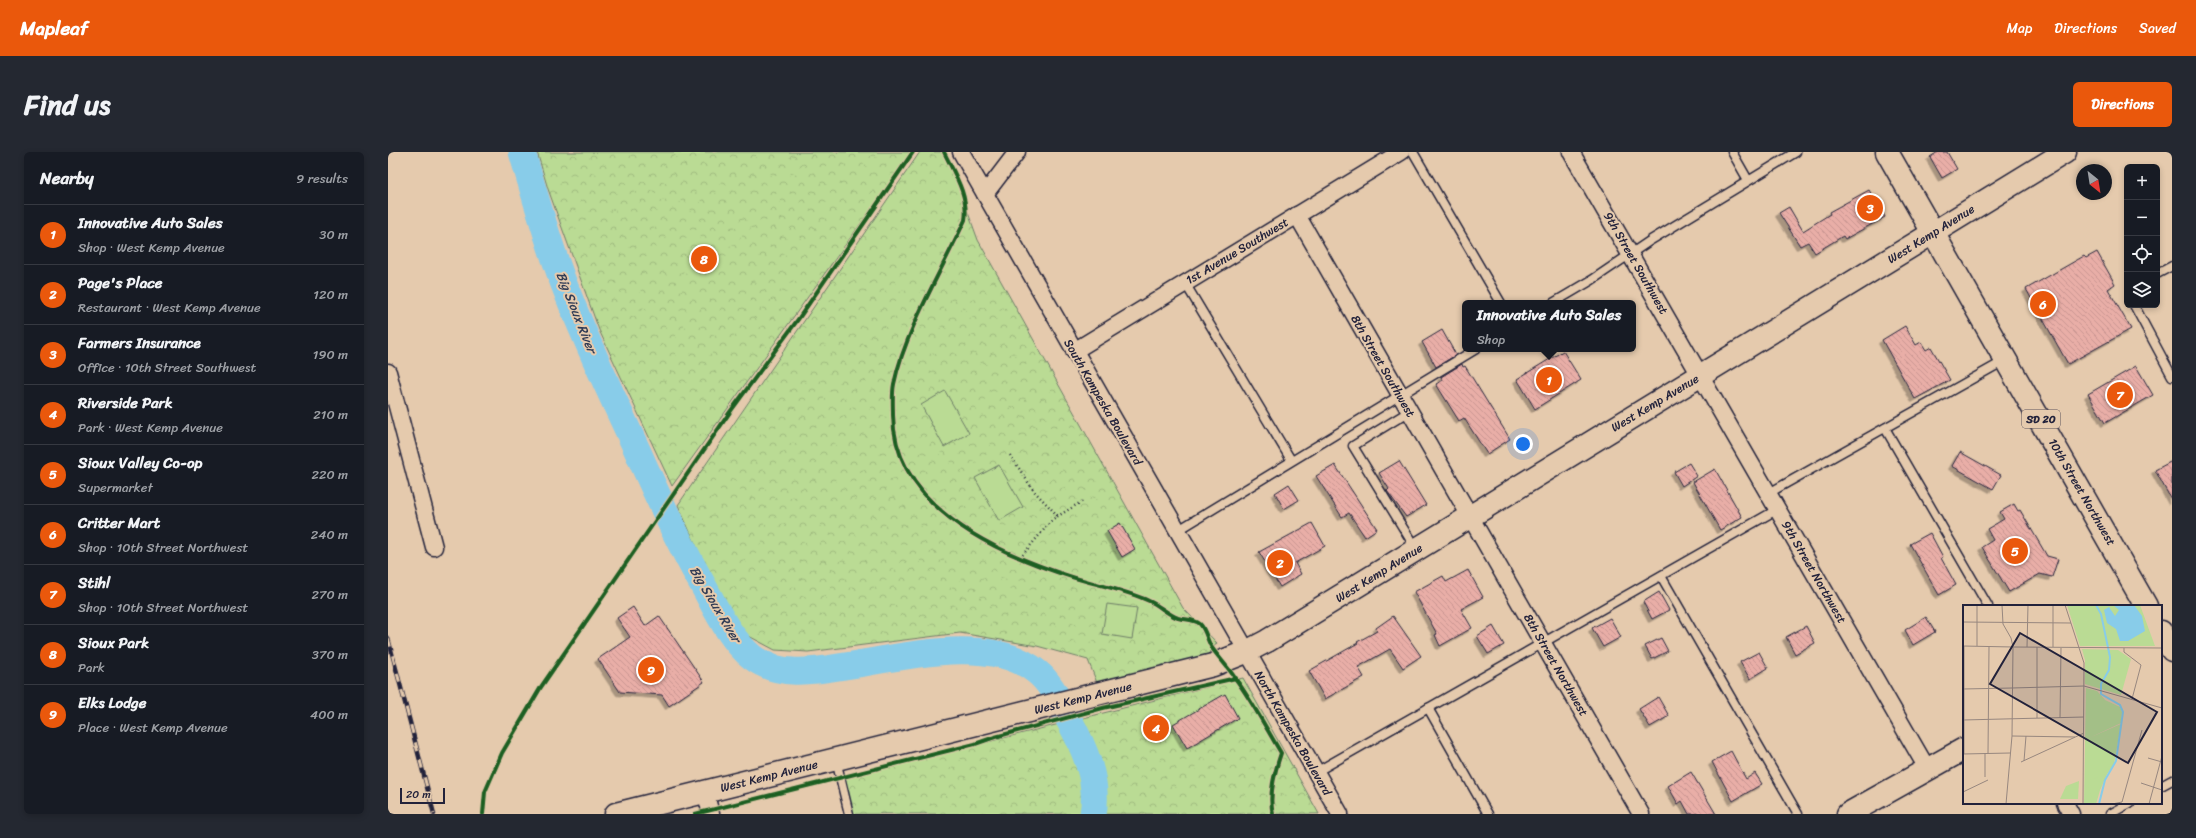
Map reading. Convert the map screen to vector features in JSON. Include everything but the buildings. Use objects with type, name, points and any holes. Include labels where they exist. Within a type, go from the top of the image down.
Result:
[{"type":"main road","name":"SD 20","points":[[1887,152],[1934,233]]},
{"type":"main road","name":"West Kemp Avenue","points":[[616,814],[1109,692],[1213,665],[1246,652],[1267,641],[2065,152]]},
{"type":"main road","name":"10th Street Northwest","points":[[1934,233],[2007,359],[2145,605]]},
{"type":"main road","points":[[1848,814],[1963,750]]},
{"type":"street","name":"South Kampeska Boulevard","points":[[961,152],[1246,652]]},
{"type":"street","points":[[985,194],[1017,152]]},
{"type":"street","name":"1st Avenue Southwest","points":[[1074,351],[1401,152]]},
{"type":"street","name":"9th Street Southwest","points":[[1571,152],[1701,375]]},
{"type":"street","name":"8th Street Southwest","points":[[1297,215],[1470,516]]},
{"type":"street","points":[[388,372],[434,547]]},
{"type":"street","name":"9th Street Northwest","points":[[1701,375],[1928,770]]},
{"type":"street","name":"8th Street Northwest","points":[[1470,516],[1641,814]]},
{"type":"street","name":"North Kampeska Boulevard","points":[[1246,652],[1340,814]]},
{"type":"street","points":[[705,791],[711,814]]},
{"type":"street","points":[[2066,804],[2071,814]]},
{"type":"lane","points":[[1413,152],[1499,300]]},
{"type":"lane","points":[[1732,152],[1748,180]]},
{"type":"lane","points":[[1558,300],[1748,180],[1796,152]]},
{"type":"lane","points":[[2160,272],[2172,266]]},
{"type":"lane","points":[[1185,283],[1291,460]]},
{"type":"lane","points":[[2136,308],[2172,376]]},
{"type":"lane","points":[[1177,531],[1291,460],[1471,352]]},
{"type":"lane","points":[[1769,494],[2007,359]]},
{"type":"lane","points":[[1410,411],[1353,446],[1417,549]]},
{"type":"lane","points":[[1886,428],[1987,605]]},
{"type":"lane","points":[[1316,772],[1778,509]]},
{"type":"lane","points":[[1662,576],[1798,814]]},
{"type":"lane","points":[[1428,708],[1488,814]]},
{"type":"lane","points":[[836,759],[849,814]]},
{"type":"lane","points":[[2162,785],[2172,780]]},
{"type":"lane","points":[[2110,814],[2128,804]]},
{"type":"path","points":[[1010,454],[1034,491],[1058,516]]},
{"type":"path","points":[[1020,558],[1058,516],[1083,501]]},
{"type":"path","points":[[1013,556],[1027,561]]},
{"type":"green space","points":[[537,152],[912,152],[672,486],[599,330],[548,189]]},
{"type":"green space","points":[[920,152],[946,152],[978,240],[1183,608],[1217,643],[1206,657],[1097,683],[1088,660],[1037,646],[960,633],[808,652],[775,650],[745,634],[729,619],[678,505]]},
{"type":"green space","points":[[945,391],[969,433],[944,447],[921,405]]},
{"type":"green space","points":[[999,465],[1023,507],[999,521],[975,478]]},
{"type":"green space","points":[[1107,604],[1137,608],[1132,639],[1102,634]]},
{"type":"green space","points":[[1243,678],[1319,814],[849,814],[840,779]]},
{"type":"waterway","name":"Big Sioux River","points":[[522,152],[554,258],[592,352],[674,531],[716,609],[729,631],[743,649],[763,664],[774,668],[797,671],[822,670],[944,651],[995,653],[1018,660],[1037,672],[1047,682],[1080,740],[1092,776],[1094,789],[1093,814]]},
{"type":"railway","points":[[388,638],[434,814]]},
{"type":"cycle path","points":[[483,814],[485,792],[502,753],[541,687],[730,412],[799,318],[913,152]]},
{"type":"cycle path","points":[[944,152],[963,193],[966,211],[965,220],[906,343],[894,384],[893,415],[898,447],[911,476],[930,500],[954,522],[982,539],[1043,567],[1140,597],[1178,618],[1195,621],[1200,624],[1204,629],[1212,648],[1247,696],[1281,753],[1272,791],[1271,799],[1273,814]]},
{"type":"cycle path","points":[[695,814],[975,744],[995,737],[1103,708],[1236,678]]},
{"type":"place","name":"Farmers Insurance","points":[[1870,208]]},
{"type":"place","name":"Sioux Park","points":[[704,259]]},
{"type":"place","name":"Critter Mart","points":[[2043,304]]},
{"type":"place","name":"Innovative Auto Sales","points":[[1549,380]]},
{"type":"place","name":"Stihl","points":[[2120,395]]},
{"type":"place","name":"Sioux Valley Co-op","points":[[2015,551]]},
{"type":"place","name":"Page's Place","points":[[1280,563]]},
{"type":"place","name":"Elks Lodge","points":[[651,670]]},
{"type":"place","name":"Riverside Park","points":[[1156,728]]}]
